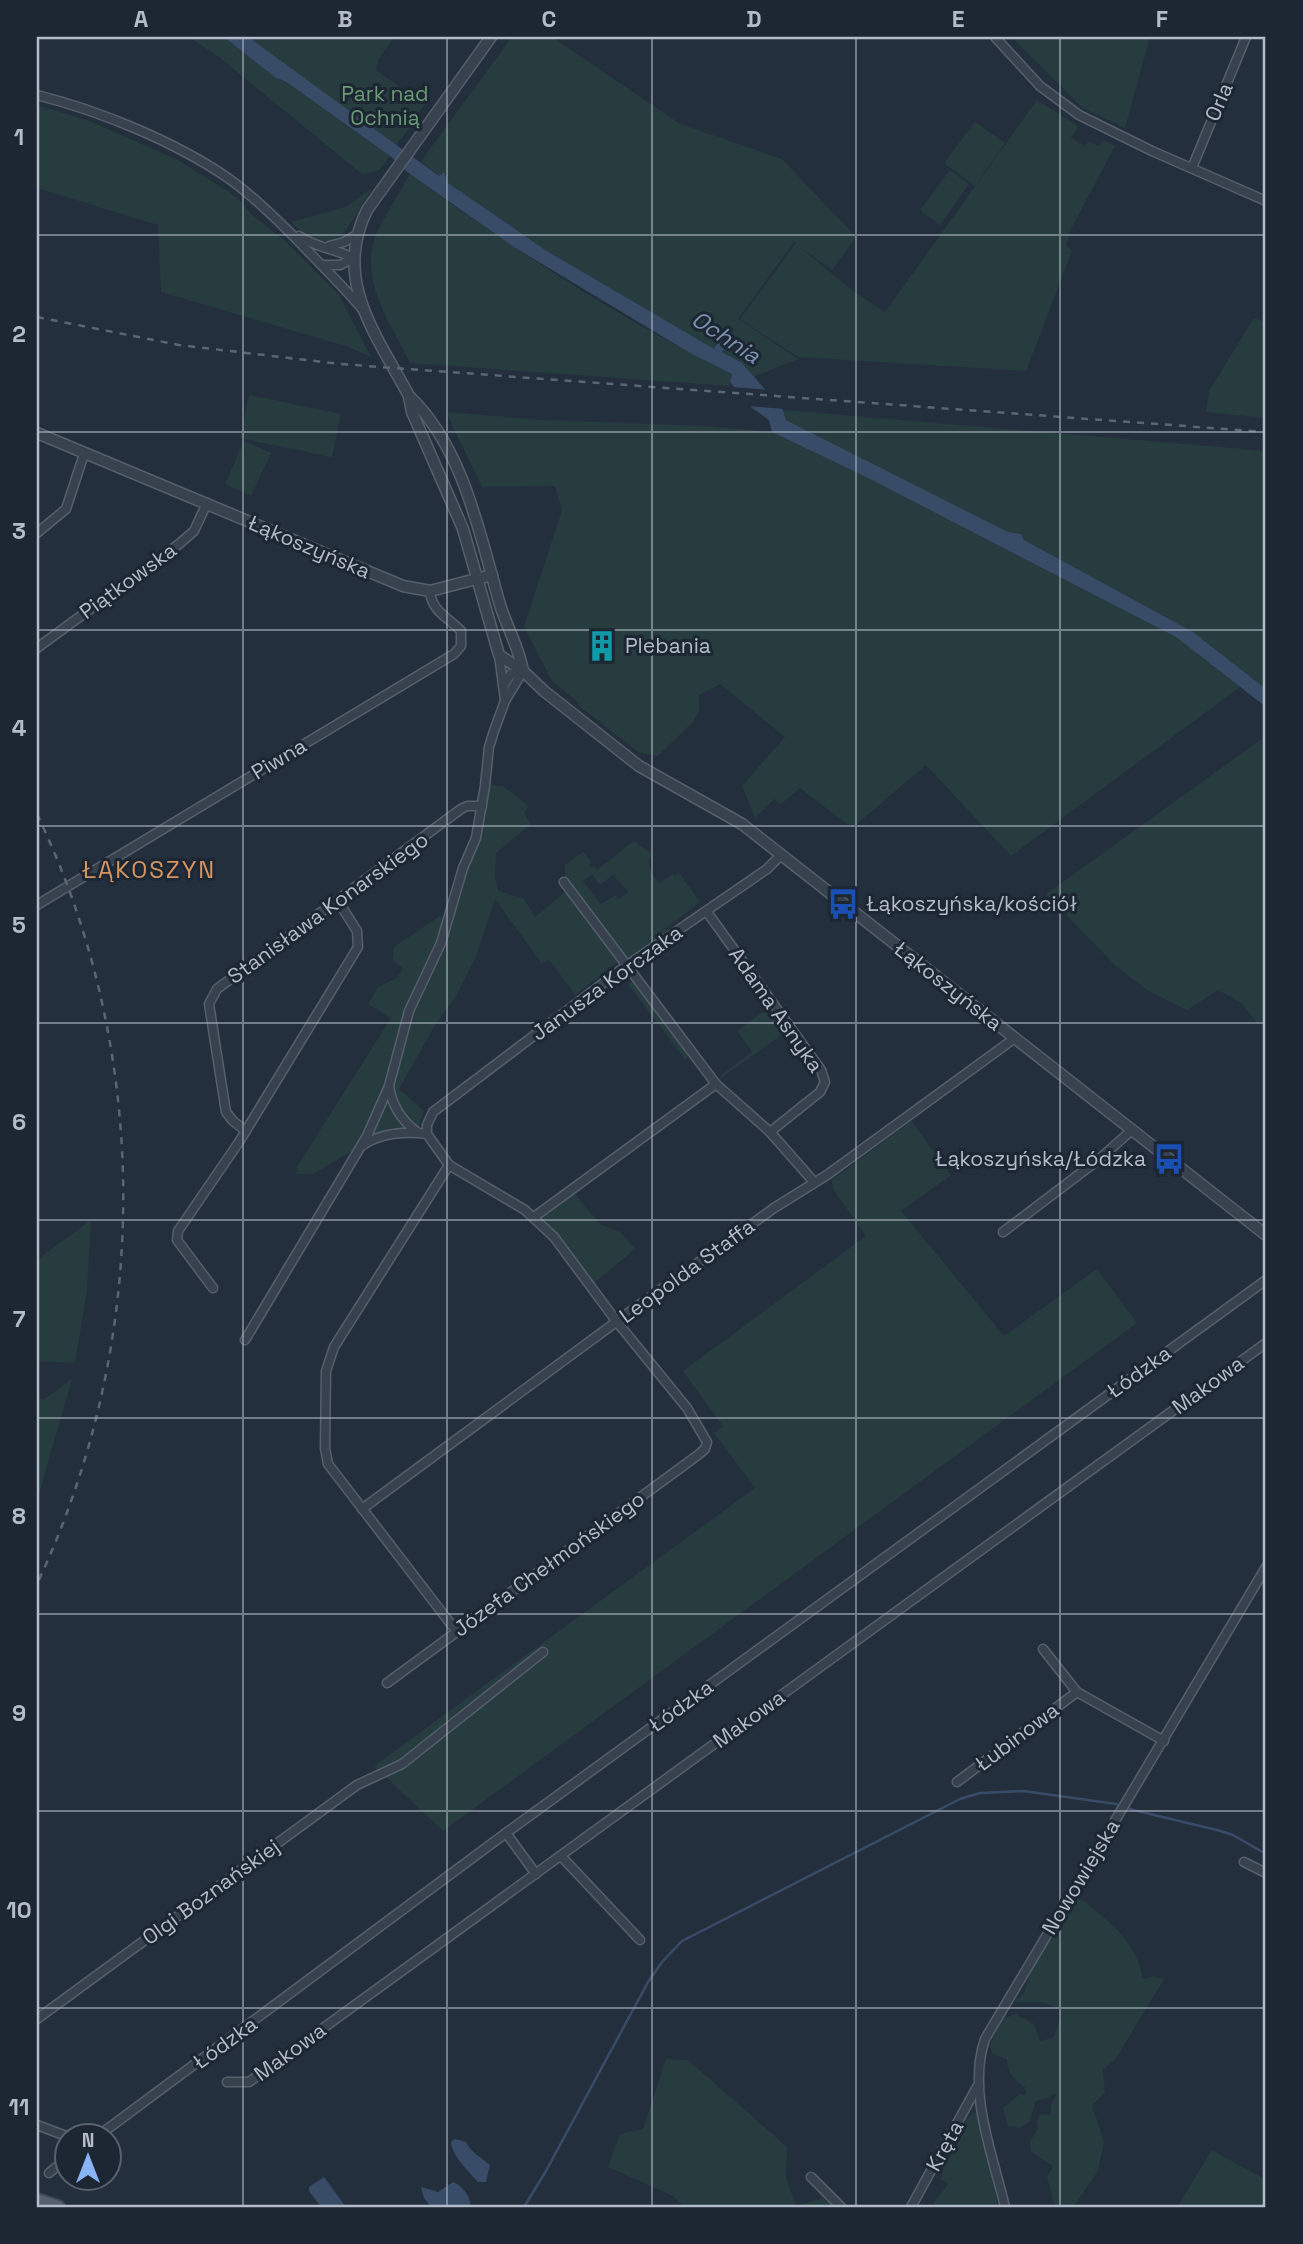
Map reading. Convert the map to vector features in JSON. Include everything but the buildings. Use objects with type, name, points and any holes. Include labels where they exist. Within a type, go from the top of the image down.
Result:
[{"type":"main road","points":[[37,2200],[58,2207]]},
{"type":"street","points":[[245,1340],[367,1136],[389,1086],[409,1011],[441,943],[475,838],[489,747],[505,701],[523,671],[466,490],[437,433],[420,407],[409,396],[363,310],[354,282],[358,234],[368,210],[491,37]]},
{"type":"street","points":[[995,37],[1055,100],[1105,129],[1266,201]]},
{"type":"street","name":"Orla","points":[[1192,168],[1246,37]]},
{"type":"street","points":[[37,94],[104,115],[184,152],[231,180],[324,265],[363,310]]},
{"type":"street","points":[[283,226],[305,241],[354,258]]},
{"type":"street","points":[[321,247],[344,242],[358,234]]},
{"type":"street","points":[[324,265],[340,265],[354,258]]},
{"type":"street","points":[[409,396],[412,412],[463,529],[499,655],[505,701]]},
{"type":"street","name":"Łąkoszyńska","points":[[37,433],[403,586],[430,592],[492,575]]},
{"type":"street","points":[[37,533],[66,509],[84,454]]},
{"type":"street","name":"Piątkowska","points":[[37,648],[179,544],[194,531],[206,503]]},
{"type":"street","name":"Piwna","points":[[37,905],[454,654],[461,646],[461,631],[438,611],[430,600],[430,592]]},
{"type":"street","name":"Łąkoszyńska","points":[[499,655],[523,671],[550,696],[639,766],[742,824],[1266,1235]]},
{"type":"street","points":[[503,686],[511,674],[523,671]]},
{"type":"street","name":"Stanisława Konarskiego","points":[[246,1131],[226,1112],[209,1004],[217,989],[461,810],[467,806],[482,806]]},
{"type":"street","name":"Janusza Korczaka","points":[[427,1134],[427,1125],[433,1112],[626,966],[767,869],[781,855]]},
{"type":"street","points":[[564,883],[716,1084],[770,1132],[814,1182]]},
{"type":"street","points":[[213,1288],[177,1240],[178,1231],[246,1131],[358,947],[357,931],[338,901]]},
{"type":"street","name":"Adama Asnyka","points":[[707,912],[821,1070],[825,1082],[820,1092],[770,1132]]},
{"type":"street","name":"Leopolda Staffa","points":[[362,1509],[774,1208],[1015,1038]]},
{"type":"street","points":[[534,1217],[716,1084]]},
{"type":"street","points":[[389,1086],[396,1109],[405,1123],[417,1132]]},
{"type":"street","points":[[1003,1231],[1098,1160],[1132,1130]]},
{"type":"street","points":[[358,1148],[385,1135],[417,1132],[427,1134],[449,1165],[534,1217],[554,1237],[617,1322]]},
{"type":"street","points":[[449,1165],[334,1347],[327,1371],[326,1458],[457,1632]]},
{"type":"street","name":"Łódzka","points":[[117,2122],[506,1833],[1266,1280]]},
{"type":"street","name":"Józefa Chełmońskiego","points":[[387,1683],[705,1449],[707,1442],[687,1408],[617,1322]]},
{"type":"street","name":"Makowa","points":[[228,2082],[249,2082],[1266,1343]]},
{"type":"street","name":"Nowowiejska","points":[[1005,2207],[978,2084],[980,2054],[985,2039],[1266,1567]]},
{"type":"street","name":"Łubinowa","points":[[1043,1649],[1077,1692],[1164,1741]]},
{"type":"street","name":"Olgi Boznańskiej","points":[[37,2019],[357,1785],[388,1772],[418,1752],[543,1652]]},
{"type":"street","name":"Łubinowa","points":[[957,1782],[1077,1692]]},
{"type":"street","points":[[506,1833],[536,1874]]},
{"type":"street","points":[[561,1856],[640,1940]]},
{"type":"street","points":[[1244,1862],[1266,1872]]},
{"type":"street","name":"Kręta","points":[[911,2207],[978,2084]]},
{"type":"street","points":[[811,2177],[841,2207]]},
{"type":"green space","points":[[189,37],[224,37],[276,78],[285,81],[390,156],[379,170],[362,174],[219,57]]},
{"type":"green space","name":"Park nad Ochnią","points":[[247,37],[394,37],[378,60],[376,70],[425,105],[396,145]]},
{"type":"green space","points":[[512,37],[552,37],[680,124],[782,159],[856,237],[832,270],[796,244],[852,290],[885,312],[1037,100],[1078,126],[1071,138],[1085,146],[1089,141],[1098,146],[1103,140],[1115,146],[1070,231],[1066,246],[1072,251],[1026,371],[798,357],[740,319],[796,243],[794,242],[738,319],[798,359],[753,377],[742,363],[722,352],[720,339],[714,350],[547,251],[448,183],[443,172],[439,176],[421,161]]},
{"type":"green space","points":[[1012,37],[1150,37],[1125,128],[1083,108]]},
{"type":"green space","points":[[40,106],[87,120],[178,160],[237,197],[251,214],[284,240],[339,295],[371,357],[346,346],[161,292],[158,225],[37,188],[37,117]]},
{"type":"green space","points":[[975,122],[1005,143],[975,186],[944,163]]},
{"type":"green space","points":[[950,170],[969,184],[940,225],[920,210]]},
{"type":"green space","points":[[410,174],[487,229],[607,306],[732,374],[729,386],[410,363],[380,304],[371,257],[377,234]]},
{"type":"green space","points":[[372,188],[348,227],[331,240],[320,240],[307,235],[291,222],[346,207]]},
{"type":"green space","points":[[1254,318],[1266,323],[1266,418],[1206,412],[1209,391]]},
{"type":"green space","points":[[249,395],[341,414],[332,457],[240,438]]},
{"type":"green space","points":[[783,410],[1266,451],[1266,689],[1193,632],[1024,540],[1021,534],[1008,532],[786,420]]},
{"type":"green space","points":[[446,412],[542,420],[706,426],[772,432],[870,479],[1176,637],[1240,687],[1011,856],[926,765],[852,828],[800,788],[781,804],[774,799],[755,818],[742,786],[785,737],[720,684],[699,695],[699,711],[693,722],[658,756],[638,752],[552,681],[524,627],[562,510],[555,486],[482,487]]},
{"type":"green space","points":[[244,441],[271,453],[251,496],[225,484]]},
{"type":"green space","points":[[1266,736],[1266,1017],[1258,1024],[1242,1003],[1218,990],[1187,1010],[1147,990],[1116,966],[1046,894]]},
{"type":"green space","points":[[487,785],[503,786],[529,806],[524,813],[531,824],[496,853],[495,877],[498,891],[524,899],[535,917],[566,891],[618,962],[575,995],[549,959],[542,964],[495,899],[476,956],[455,998],[435,1025],[399,1089],[424,1111],[418,1129],[367,1139],[409,1017],[442,946],[453,915]]},
{"type":"green space","points":[[634,841],[652,854],[648,861],[652,874],[659,883],[679,873],[700,902],[665,929],[668,932],[630,959],[623,954],[565,876],[565,865],[583,852],[591,862],[590,867],[594,866],[597,870]],"holes":[[[592,874],[600,885],[613,875],[628,892],[619,899],[616,895],[601,904],[583,881]]]},
{"type":"green space","points":[[440,916],[444,918],[442,926],[406,1009],[386,1084],[361,1140],[353,1150],[313,1174],[296,1174],[297,1167],[391,1018],[368,1004],[378,987],[397,978],[403,968],[393,961],[394,947]]},
{"type":"green space","points":[[633,981],[690,1055],[685,1059],[628,984]]},
{"type":"green space","points":[[768,1008],[787,1031],[721,1078],[720,1076],[752,1052],[737,1031]]},
{"type":"green space","points":[[911,1121],[951,1175],[901,1211],[1004,1336],[1097,1269],[1137,1323],[443,1831],[374,1766],[755,1488],[714,1433],[723,1426],[683,1371],[866,1236],[833,1189],[832,1180]]},
{"type":"green space","points":[[574,1193],[601,1225],[620,1232],[635,1249],[593,1284],[556,1234],[539,1217]]},
{"type":"green space","points":[[91,1220],[87,1291],[75,1363],[37,1361],[37,1260]]},
{"type":"green space","points":[[72,1379],[37,1501],[37,1399],[45,1399]]},
{"type":"green space","points":[[1078,1897],[1109,1922],[1127,1941],[1145,1979],[1154,1976],[1164,1979],[1115,2060],[1103,2069],[1105,2093],[1092,2105],[1104,2142],[1098,2171],[1073,2207],[1055,2207],[1047,2177],[1053,2166],[1031,2152],[1030,2142],[1038,2128],[1040,2115],[1051,2114],[1056,2095],[1055,2093],[1049,2098],[1036,2101],[1029,2122],[1020,2128],[1008,2126],[1003,2108],[1020,2094],[1026,2095],[1025,2087],[1012,2075],[1007,2059],[992,2054],[990,2045],[1001,2020],[1015,2014],[1034,2024],[1040,2041],[1053,2038],[1060,2019],[1059,2010],[1042,2003],[1014,2002],[1024,1993],[1032,1969]]},
{"type":"green space","points":[[666,2059],[688,2060],[787,2147],[786,2178],[796,2206],[823,2198],[833,2207],[684,2207],[673,2196],[608,2167],[620,2134],[643,2129]]},
{"type":"green space","points":[[974,2113],[978,2113],[998,2207],[936,2207],[933,2204],[948,2183],[941,2180],[944,2167],[958,2143],[963,2125]]},
{"type":"green space","points":[[1212,2150],[1266,2180],[1266,2207],[1177,2207]]},
{"type":"water","points":[[224,37],[248,37],[439,176],[444,172],[448,183],[547,251],[714,349],[720,339],[725,344],[722,352],[742,363],[783,410],[786,420],[1008,532],[1021,534],[1024,540],[1193,632],[1266,689],[1266,707],[1176,637],[870,479],[772,432],[769,420],[751,407],[730,382],[732,374],[690,353],[514,247],[285,81],[276,78]]},
{"type":"water","points":[[455,2139],[466,2142],[473,2152],[490,2165],[486,2182],[478,2182],[458,2159],[451,2142]]},
{"type":"water","points":[[324,2177],[346,2207],[321,2207],[309,2191],[309,2187]]},
{"type":"water","points":[[453,2182],[465,2192],[471,2207],[431,2207],[424,2198],[421,2187],[438,2192]]},
{"type":"pier","points":[[730,387],[769,390],[786,409],[746,406]]},
{"type":"waterway","points":[[524,2207],[648,1982],[682,1941],[960,1799],[980,1793],[1024,1791],[1116,1804],[1233,1835],[1266,1854]]},
{"type":"railway","points":[[37,317],[179,345],[340,364],[1266,432]]},
{"type":"railway","points":[[37,814],[75,907],[102,1002],[118,1100],[123,1199],[118,1298],[101,1396],[74,1491],[37,1584]]},
{"type":"place","name":"Plebania","points":[[602,646]]},
{"type":"place","name":"Łąkoszyńska/kościół","points":[[843,904]]},
{"type":"place","name":"Łąkoszyńska/Łódzka","points":[[1169,1159]]},
{"type":"district","name":"ŁĄKOSZYN","points":[[149,870]]},
{"type":"water label","name":"Ochnia","points":[[726,337]]}]
